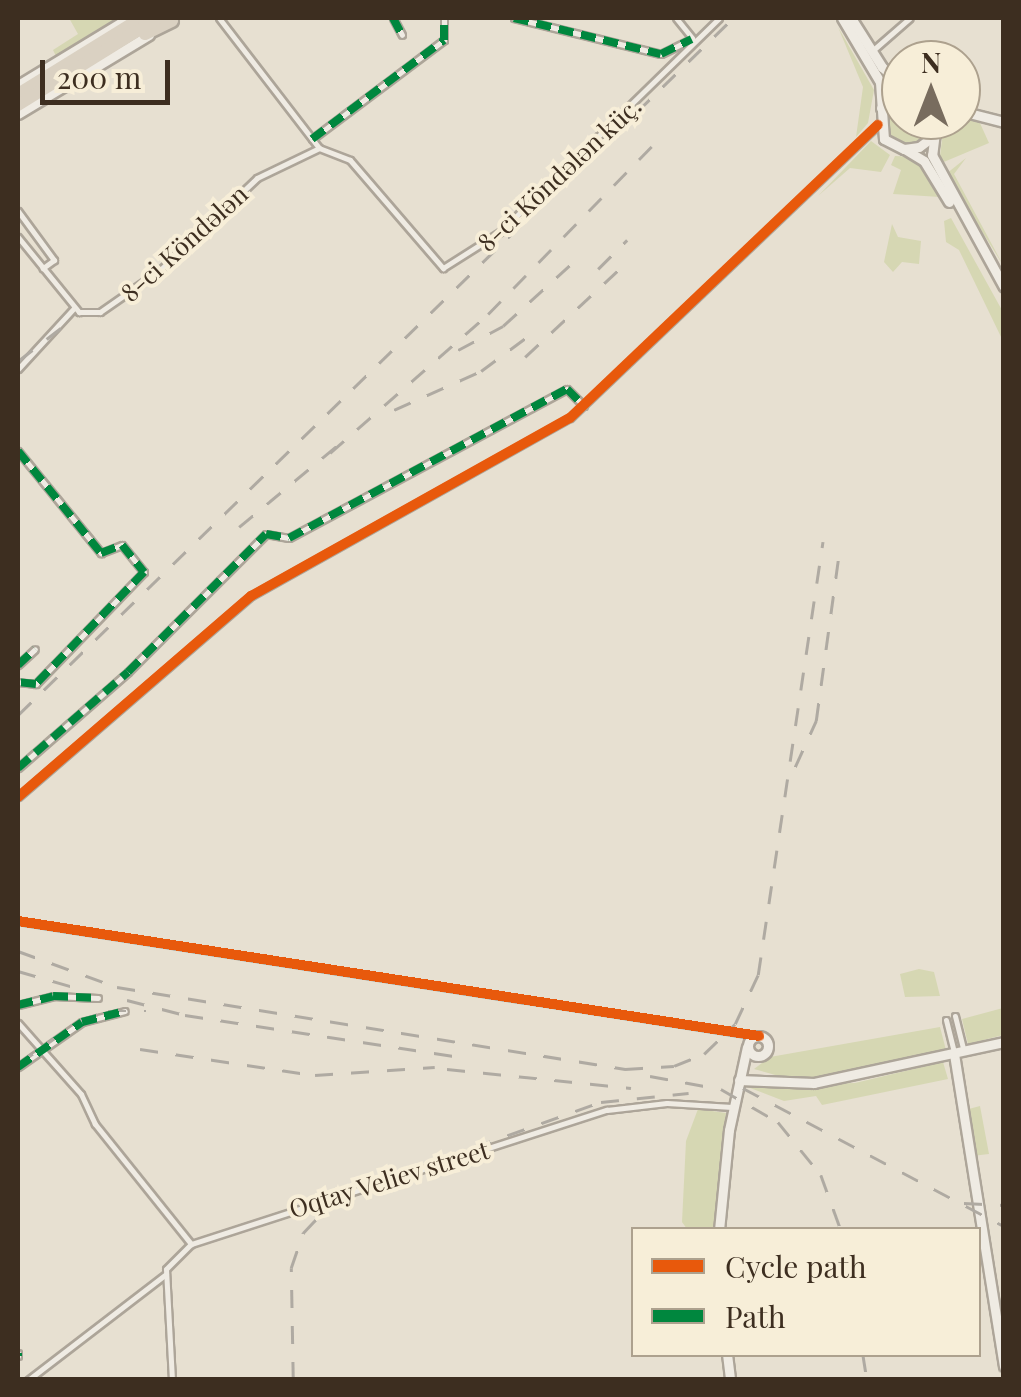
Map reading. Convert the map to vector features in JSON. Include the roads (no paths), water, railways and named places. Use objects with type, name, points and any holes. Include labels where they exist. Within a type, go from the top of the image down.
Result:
[{"type":"highway","points":[[76,49],[125,21],[142,18]]},
{"type":"highway","points":[[18,104],[169,19]]},
{"type":"highway","points":[[18,94],[125,21]]},
{"type":"main road","points":[[842,18],[880,82],[878,120],[884,139],[928,165],[1004,298]]},
{"type":"main road","points":[[851,18],[881,62]]},
{"type":"main road","points":[[18,114],[169,19]]},
{"type":"main road","points":[[18,85],[76,49]]},
{"type":"main road","points":[[878,120],[881,116]]},
{"type":"main road","points":[[904,150],[919,148],[927,140]]},
{"type":"main road","points":[[935,140],[935,166],[1004,286]]},
{"type":"main road","points":[[719,1227],[732,1107],[747,1047],[759,1036],[768,1044],[763,1055],[747,1047]]},
{"type":"main road","points":[[739,1080],[814,1083],[1004,1042]]},
{"type":"main road","points":[[959,1053],[1004,1366]]},
{"type":"street","name":"8-ci Köndələn küç.","points":[[219,18],[319,148],[350,160],[437,266],[446,268],[500,232],[696,40]]},
{"type":"street","points":[[392,18],[402,35]]},
{"type":"street","points":[[312,139],[444,40],[444,18]]},
{"type":"street","points":[[514,18],[666,54],[696,40],[719,18]]},
{"type":"street","points":[[676,18],[696,40]]},
{"type":"street","points":[[872,51],[910,18]]},
{"type":"street","points":[[18,797],[251,596],[584,406],[878,120]]},
{"type":"street","name":"8-ci Köndələn","points":[[74,308],[92,314],[120,302],[257,178],[319,148]]},
{"type":"street","points":[[18,210],[54,260],[42,268]]},
{"type":"street","points":[[18,237],[74,308],[18,369]]},
{"type":"street","points":[[18,768],[128,672],[266,534],[294,536],[567,389],[584,406]]},
{"type":"street","points":[[18,451],[101,553],[122,545],[144,572],[36,684],[18,682]]},
{"type":"street","points":[[18,665],[35,649]]},
{"type":"street","points":[[18,921],[759,1036]]},
{"type":"street","points":[[18,1006],[53,996],[98,998]]},
{"type":"street","points":[[18,1067],[82,1022],[125,1011]]},
{"type":"street","points":[[955,1016],[959,1053]]},
{"type":"street","points":[[946,1020],[959,1053]]},
{"type":"street","points":[[18,1023],[80,1094],[95,1124],[191,1244],[166,1274],[28,1380]]},
{"type":"street","points":[[744,1032],[747,1047]]},
{"type":"street","name":"Oqtay Veliev street","points":[[191,1244],[607,1110],[667,1102],[732,1107]]},
{"type":"street","points":[[166,1274],[172,1380]]},
{"type":"railway","points":[[18,715],[733,18]]},
{"type":"railway","points":[[330,453],[488,314],[662,136]]},
{"type":"railway","points":[[598,269],[627,240]]},
{"type":"railway","points":[[458,350],[503,326],[580,256]]},
{"type":"railway","points":[[525,357],[629,260]]},
{"type":"railway","points":[[18,361],[62,327]]},
{"type":"railway","points":[[394,410],[481,371],[531,334]]},
{"type":"railway","points":[[239,527],[339,444]]},
{"type":"railway","points":[[18,951],[117,987],[625,1069],[674,1066],[704,1054],[735,1024],[758,975],[823,542]]},
{"type":"railway","points":[[795,767],[816,721],[839,553]]},
{"type":"railway","points":[[18,971],[77,988]]},
{"type":"railway","points":[[127,1000],[185,1015],[467,1058]]},
{"type":"railway","points":[[18,1064],[80,1020],[108,1011],[146,1011]]},
{"type":"railway","points":[[140,1049],[315,1075],[435,1067]]},
{"type":"railway","points":[[447,1069],[631,1088]]},
{"type":"railway","points":[[650,1076],[721,1089],[778,1122],[821,1175],[840,1227]]},
{"type":"railway","points":[[743,1088],[1004,1226]]},
{"type":"railway","points":[[293,1380],[291,1268],[303,1233],[338,1196],[601,1102],[689,1093]]},
{"type":"railway","points":[[964,1203],[1004,1205]]},
{"type":"railway","points":[[863,1357],[867,1380]]}]
